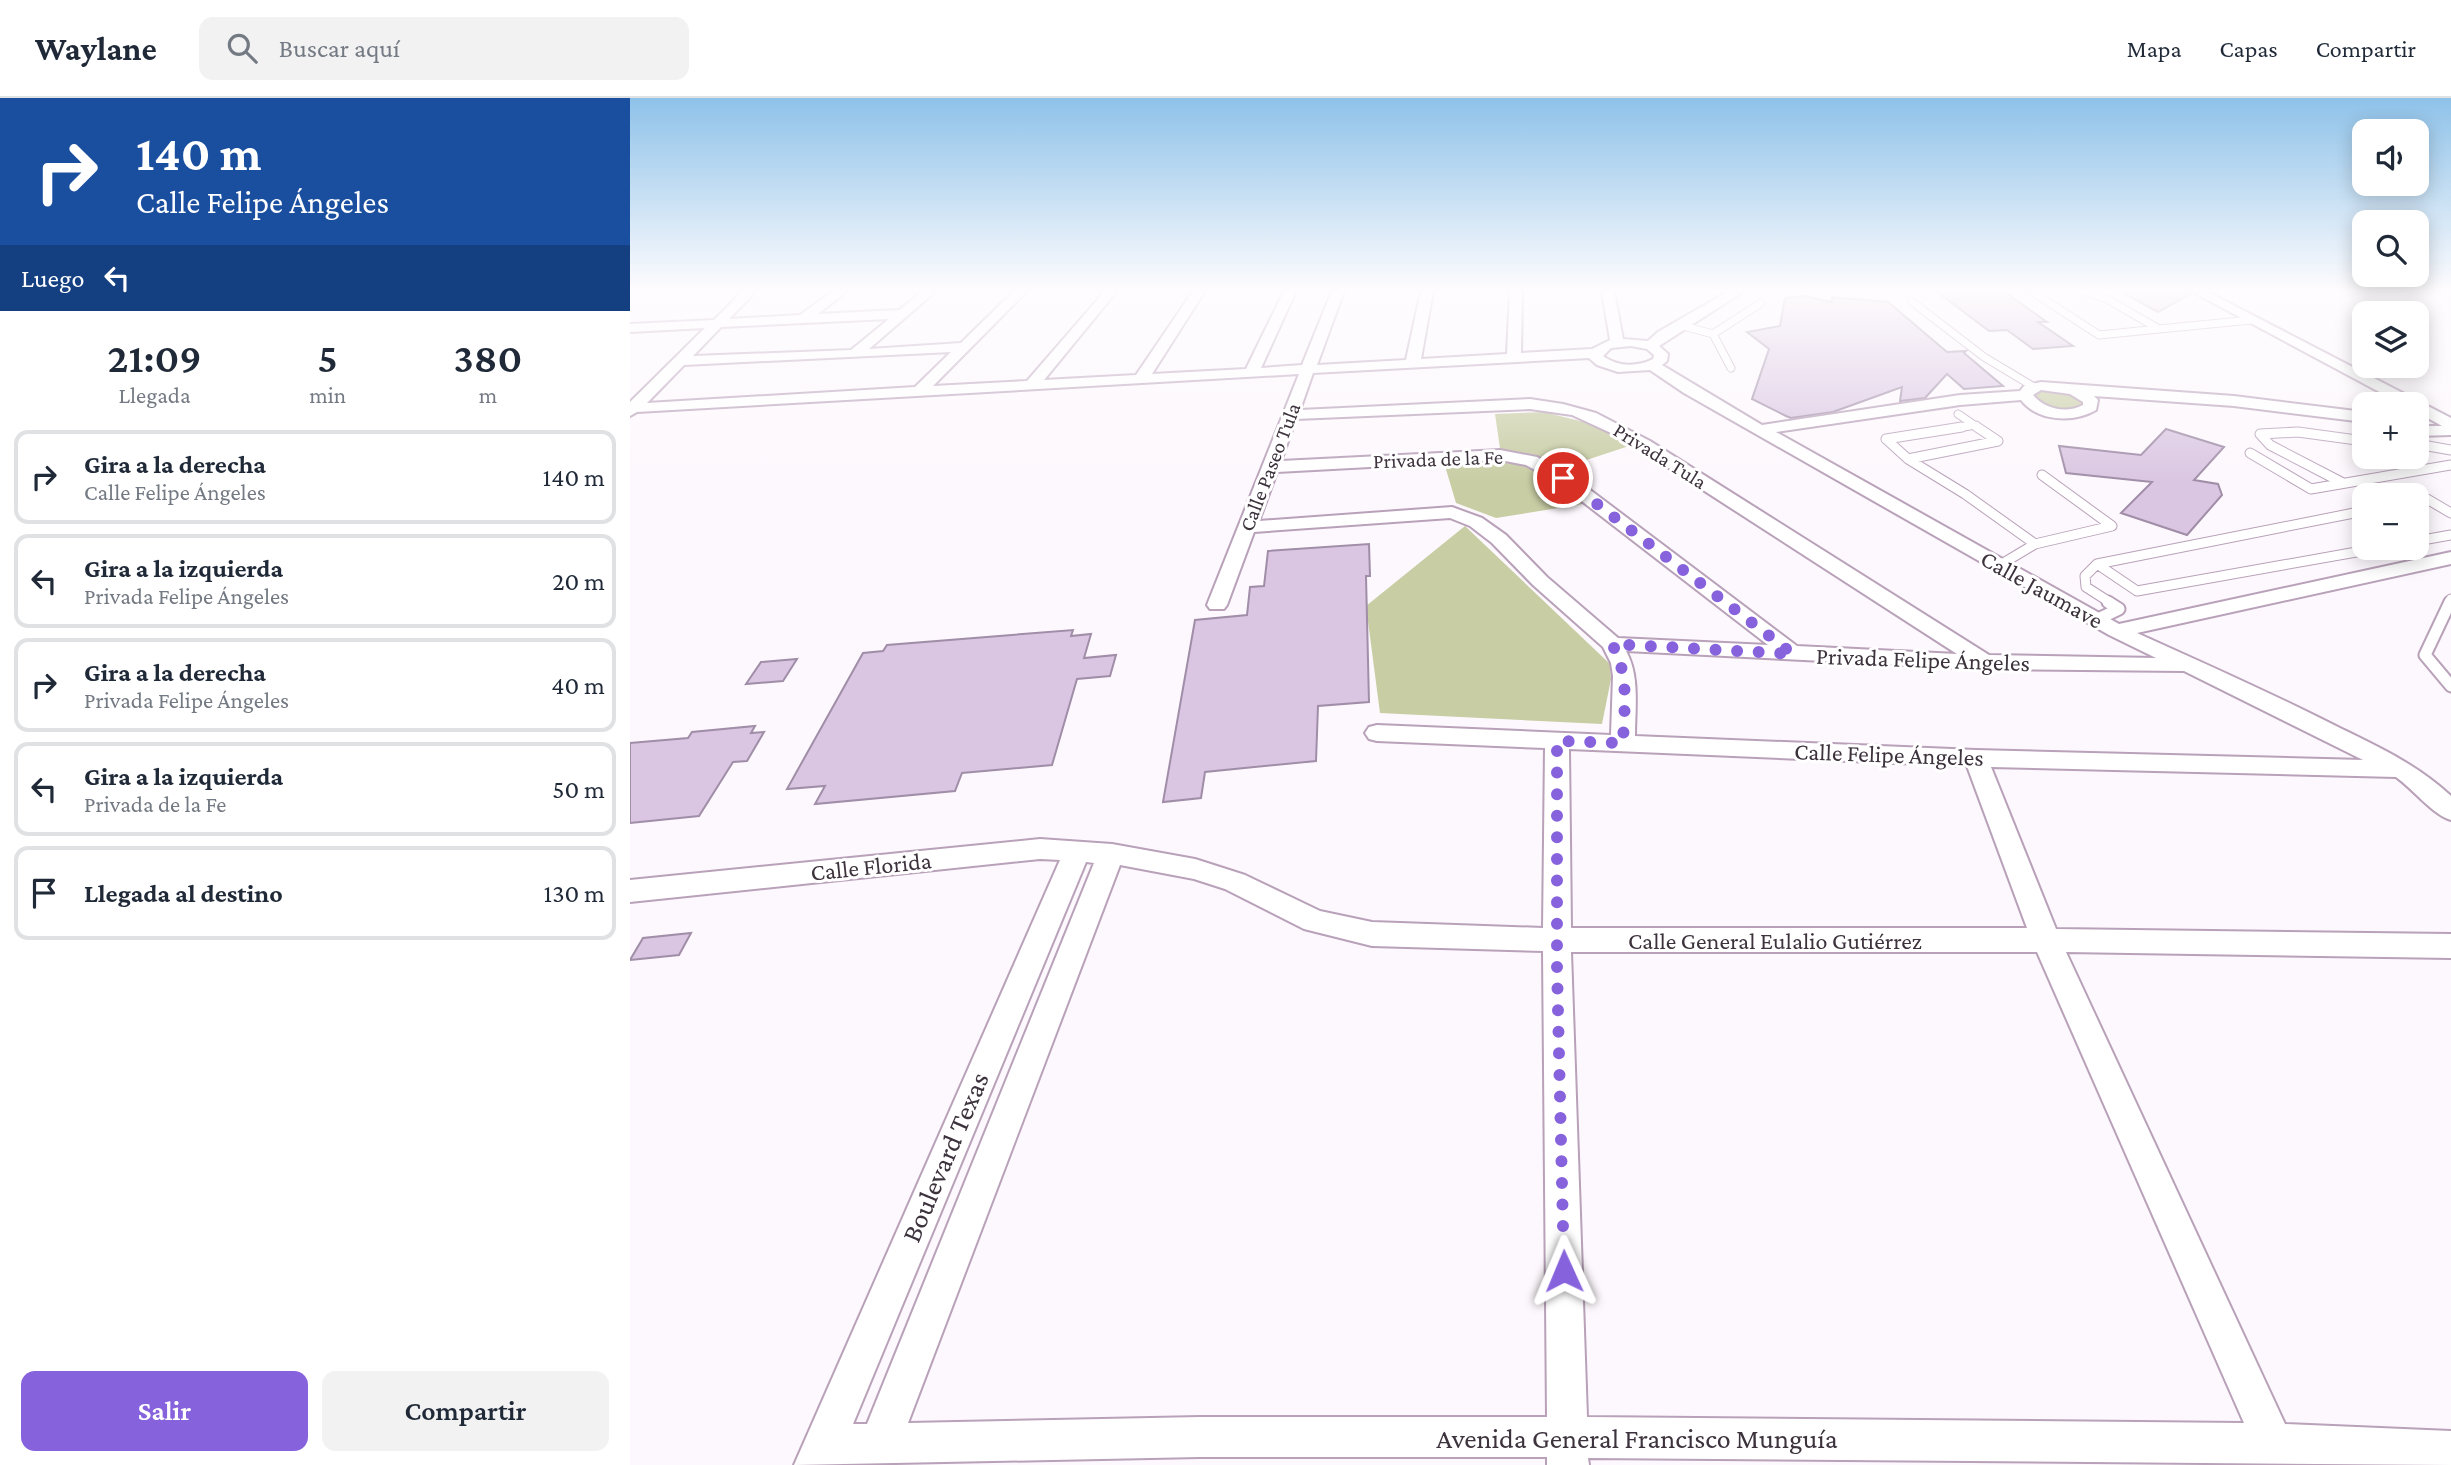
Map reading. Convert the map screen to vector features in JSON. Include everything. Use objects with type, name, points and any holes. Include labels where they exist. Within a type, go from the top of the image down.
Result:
[{"type":"street","points":[[632,409],[687,355]]},
{"type":"street","points":[[681,361],[835,355]]},
{"type":"street","points":[[921,390],[957,355]]},
{"type":"street","points":[[1032,385],[1057,355]]},
{"type":"street","points":[[1141,379],[1157,355]]},
{"type":"street","points":[[1252,372],[1260,355]]},
{"type":"street","name":"Calle Paseo Tula","points":[[1217,605],[1313,355]]},
{"type":"street","points":[[1413,362],[1414,355]]},
{"type":"street","points":[[632,409],[1547,355]]},
{"type":"street","points":[[1597,355],[1603,363],[1617,368],[1652,356]]},
{"type":"street","name":"Calle Jaumave","points":[[1649,355],[1760,430],[2096,620],[2401,769],[2447,802]]},
{"type":"street","points":[[2318,355],[2390,392]]},
{"type":"street","points":[[1780,441],[1958,414],[2031,396],[2048,386],[2234,401],[2352,416]]},
{"type":"street","points":[[2074,390],[2090,400],[2225,410],[2352,427]]},
{"type":"street","points":[[1760,430],[1960,400],[2031,396],[2059,412],[2076,413],[2088,410],[2091,407],[2090,400]]},
{"type":"street","name":"Privada Tula","points":[[1290,415],[1530,404],[1568,408],[1595,416],[1644,444],[1984,662]]},
{"type":"street","points":[[2429,411],[2446,419]]},
{"type":"street","points":[[2429,431],[2451,430]]},
{"type":"street","name":"Privada de la Fe","points":[[1270,467],[1500,455],[1538,464],[1594,500],[1793,654]]},
{"type":"street","points":[[1247,527],[1452,512],[1466,516],[1499,539],[1540,581],[1612,644],[1622,663],[1624,676],[1623,743]]},
{"type":"street","points":[[2116,631],[2451,558]]},
{"type":"street","name":"Privada Felipe Ángeles","points":[[1612,644],[1984,662],[2192,666]]},
{"type":"street","name":"Calle Felipe Ángeles","points":[[1377,733],[1976,758],[2401,769]]},
{"type":"street","points":[[1557,741],[1557,940],[1568,1451]]},
{"type":"street","points":[[1976,758],[2046,940],[2278,1455]]},
{"type":"street","name":"Calle Florida","points":[[630,891],[1040,849],[1112,854]]},
{"type":"street","name":"Boulevard Texas","points":[[819,1455],[1077,851]]},
{"type":"street","name":"Calle General Eulalio Gutiérrez","points":[[1112,854],[1195,869],[1235,882],[1314,921],[1372,934],[1557,940],[2046,940],[2451,946]]},
{"type":"street","name":"Boulevard Texas","points":[[875,1455],[1098,882],[1112,854]]},
{"type":"street","name":"Avenida General Francisco Munguía","points":[[819,1455],[875,1455],[1200,1437],[1568,1451],[2278,1455],[2451,1451]]},
{"type":"lane","points":[[1724,355],[1731,368]]},
{"type":"lane","points":[[1981,355],[2031,396]]},
{"type":"lane","points":[[1908,459],[1998,442],[1958,414]]},
{"type":"lane","points":[[1976,425],[1886,439],[1908,459],[1965,494],[2035,544]]},
{"type":"lane","points":[[2341,482],[2270,445],[2260,434],[2290,431],[2352,439]]},
{"type":"lane","points":[[2429,446],[2451,450]]},
{"type":"lane","points":[[2250,453],[2311,489],[2451,465]]},
{"type":"lane","points":[[2000,565],[2035,544],[2112,526],[2042,475]]},
{"type":"lane","points":[[2429,500],[2451,513]]},
{"type":"lane","points":[[2096,620],[2119,609],[2086,587],[2085,576],[2096,564],[2352,513]]},
{"type":"lane","points":[[2429,539],[2451,535]]},
{"type":"lane","points":[[2096,564],[2137,592],[2352,553]]},
{"type":"lane","points":[[2451,599],[2424,655],[2451,685]]},
{"type":"green space","points":[[2039,389],[2073,392],[2088,404],[2068,412],[2040,405],[2032,393]]},
{"type":"green space","points":[[1544,412],[1600,426],[1632,445],[1544,474],[1583,504],[1496,518],[1456,503],[1445,466],[1502,462],[1495,414]]},
{"type":"green space","points":[[1465,526],[1610,664],[1611,679],[1602,724],[1380,713],[1366,606]]},
{"type":"building","points":[[1767,355],[1966,355],[2003,386],[1964,389],[1947,374],[1925,398],[1900,401],[1902,387],[1833,412],[1791,418],[1752,399]]},
{"type":"building","points":[[2166,429],[2224,447],[2194,480],[2218,484],[2222,495],[2187,535],[2121,513],[2152,482],[2066,473],[2059,446],[2141,455]]},
{"type":"building","points":[[1369,544],[1370,576],[1366,576],[1369,702],[1318,706],[1316,761],[1205,772],[1201,798],[1163,802],[1195,620],[1247,615],[1250,587],[1264,586],[1268,551]]},
{"type":"building","points":[[1073,630],[1071,636],[1091,634],[1084,658],[1116,655],[1110,676],[1077,679],[1052,765],[962,773],[955,791],[815,804],[825,786],[787,789],[863,653],[883,651],[887,645]]},
{"type":"building","points":[[797,659],[783,681],[746,684],[761,662]]},
{"type":"building","points":[[755,726],[751,733],[764,732],[747,761],[733,762],[699,816],[630,823],[630,743],[688,738],[692,732]]},
{"type":"building","points":[[691,933],[679,955],[630,960],[643,938]]},
{"type":"route","points":[[1563,478],[1793,654],[1612,644],[1622,663],[1624,676],[1623,743],[1557,741],[1557,967],[1564,1271]]}]
